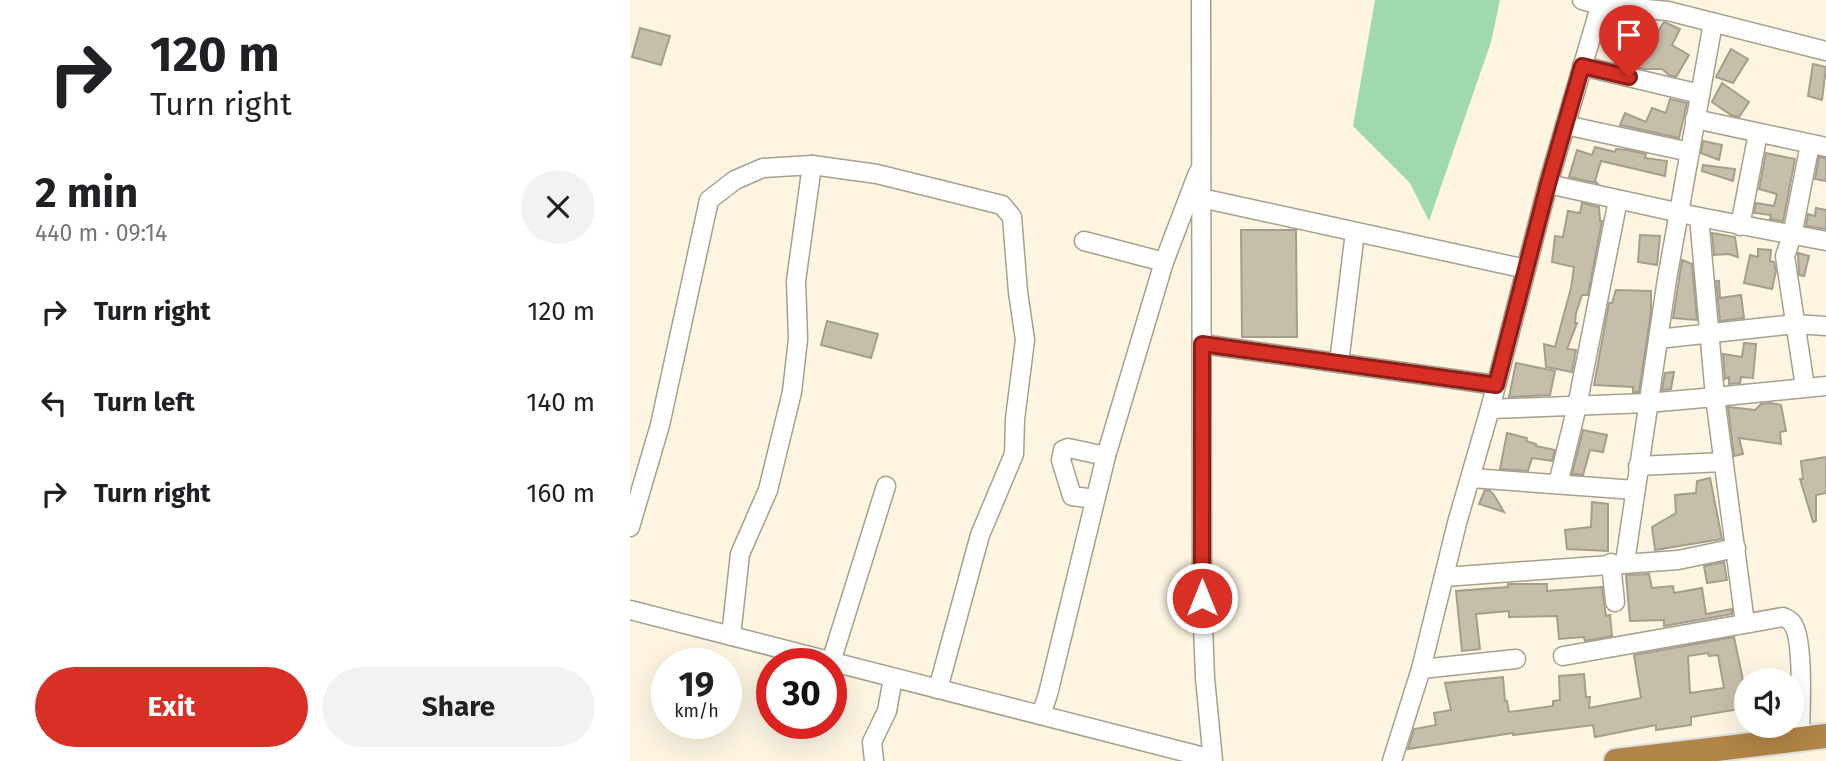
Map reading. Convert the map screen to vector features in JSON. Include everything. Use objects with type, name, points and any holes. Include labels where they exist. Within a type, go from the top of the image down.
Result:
[{"type":"highway","points":[[1616,761],[1826,736]]},
{"type":"street","points":[[847,666],[1212,760],[1202,598],[1201,0]]},
{"type":"street","points":[[1582,0],[1669,6],[1713,23],[1826,51]]},
{"type":"street","points":[[1392,761],[1421,669],[1457,523],[1548,184],[1601,2]]},
{"type":"street","points":[[1615,602],[1618,563],[1635,490],[1678,213],[1713,23]]},
{"type":"street","points":[[1582,66],[1700,94]]},
{"type":"street","points":[[1695,119],[1818,146],[1784,261],[1805,387]]},
{"type":"street","points":[[1565,125],[1690,152]]},
{"type":"street","points":[[1740,226],[1758,133]]},
{"type":"street","points":[[1041,716],[1106,456],[1164,262],[1201,163]]},
{"type":"street","points":[[630,527],[660,425],[709,200],[735,180],[762,169],[812,165],[877,174],[1002,205],[1012,217],[1025,340],[1015,419],[1014,454],[980,535],[938,689]]},
{"type":"street","points":[[732,636],[740,554],[768,490],[792,392],[798,340],[796,281],[812,165]]},
{"type":"street","points":[[1548,184],[1740,226],[1826,241]]},
{"type":"street","points":[[1201,198],[1526,269]]},
{"type":"street","points":[[1558,484],[1577,406],[1618,200]]},
{"type":"street","points":[[1699,217],[1715,397],[1745,623]]},
{"type":"street","points":[[1339,363],[1355,232]]},
{"type":"street","points":[[1084,241],[1164,262]]},
{"type":"street","points":[[1658,339],[1795,324],[1826,326]]},
{"type":"street","points":[[1202,344],[1496,385]]},
{"type":"street","points":[[1490,408],[1647,403],[1826,386]]},
{"type":"street","points":[[1095,499],[1072,496],[1068,490],[1061,460],[1063,450],[1068,448],[1106,456]]},
{"type":"street","points":[[1638,466],[1723,462]]},
{"type":"street","points":[[1471,478],[1635,490]]},
{"type":"street","points":[[835,648],[886,486]]},
{"type":"street","points":[[1445,578],[1678,560],[1736,548]]},
{"type":"street","points":[[630,610],[778,648]]},
{"type":"street","points":[[1563,656],[1783,617],[1794,626],[1800,670],[1800,739]]},
{"type":"street","points":[[1421,669],[1516,659]]},
{"type":"street","points":[[874,761],[872,742],[887,711],[893,678]]},
{"type":"green space","points":[[1375,0],[1500,0],[1491,42],[1429,221],[1410,183],[1353,126]]},
{"type":"building","points":[[1664,22],[1680,29],[1672,45],[1689,55],[1676,77],[1662,69],[1630,66],[1635,39],[1650,44]]},
{"type":"building","points":[[640,28],[670,36],[661,65],[632,57]]},
{"type":"building","points":[[1731,49],[1748,59],[1733,83],[1716,77]]},
{"type":"building","points":[[1813,64],[1826,67],[1822,100],[1808,96]]},
{"type":"building","points":[[1722,83],[1749,102],[1739,117],[1731,115],[1712,102]]},
{"type":"building","points":[[1670,99],[1687,103],[1679,138],[1620,125],[1625,113],[1646,122],[1652,108],[1666,113]]},
{"type":"building","points":[[1703,141],[1722,145],[1719,160],[1701,153]]},
{"type":"building","points":[[1595,147],[1615,152],[1616,149],[1628,150],[1646,154],[1645,158],[1667,161],[1665,176],[1601,161],[1595,181],[1597,183],[1569,177],[1577,150],[1592,155]]},
{"type":"building","points":[[1766,153],[1795,159],[1783,221],[1770,219],[1771,215],[1754,213],[1756,203],[1774,206],[1777,194],[1759,189]]},
{"type":"building","points":[[1819,157],[1826,158],[1826,181],[1815,179]]},
{"type":"building","points":[[1703,165],[1735,169],[1733,181],[1702,171]]},
{"type":"building","points":[[1582,203],[1599,207],[1602,221],[1588,295],[1582,295],[1576,313],[1577,323],[1567,349],[1576,350],[1572,372],[1546,367],[1544,344],[1555,347],[1574,267],[1552,262],[1555,236],[1563,237],[1568,211],[1580,213]]},
{"type":"building","points":[[1816,208],[1826,210],[1826,229],[1806,226],[1808,214],[1815,216]]},
{"type":"building","points":[[1241,230],[1296,230],[1297,337],[1242,337]]},
{"type":"building","points":[[1712,233],[1735,237],[1738,257],[1728,254],[1714,255]]},
{"type":"building","points":[[1640,235],[1660,236],[1657,265],[1638,262]]},
{"type":"building","points":[[1758,249],[1771,250],[1770,261],[1774,262],[1776,271],[1772,289],[1744,283],[1750,255],[1758,257]]},
{"type":"building","points":[[1798,253],[1809,256],[1804,276],[1799,275]]},
{"type":"building","points":[[1682,260],[1692,264],[1697,320],[1673,318]]},
{"type":"building","points":[[1716,281],[1719,281],[1720,298],[1741,295],[1744,318],[1720,321]]},
{"type":"building","points":[[1616,290],[1651,291],[1651,312],[1639,392],[1633,392],[1633,387],[1594,385],[1609,303],[1612,303]]},
{"type":"building","points":[[827,321],[878,334],[871,358],[821,345]]},
{"type":"building","points":[[1744,343],[1756,344],[1753,378],[1741,377],[1740,383],[1729,384],[1729,377],[1725,379],[1723,354],[1742,357]]},
{"type":"building","points":[[1516,363],[1555,371],[1550,395],[1509,397]]},
{"type":"building","points":[[1674,372],[1671,389],[1662,390],[1665,373]]},
{"type":"building","points":[[1761,404],[1781,405],[1786,431],[1780,432],[1781,444],[1739,438],[1743,454],[1734,456],[1728,407],[1755,410]]},
{"type":"building","points":[[1583,430],[1607,435],[1603,452],[1590,450],[1583,475],[1572,474]]},
{"type":"building","points":[[1507,433],[1527,438],[1526,441],[1536,446],[1555,450],[1552,461],[1532,458],[1528,471],[1500,469]]},
{"type":"building","points":[[1826,457],[1826,493],[1816,495],[1816,521],[1813,522],[1800,479],[1803,479],[1801,461]]},
{"type":"building","points":[[1710,478],[1722,539],[1655,550],[1652,527],[1676,513],[1675,495],[1696,493],[1697,481]]},
{"type":"building","points":[[1485,490],[1494,495],[1504,512],[1479,504]]},
{"type":"building","points":[[1592,502],[1608,504],[1608,551],[1567,549],[1565,530],[1591,527]]},
{"type":"building","points":[[1724,562],[1727,580],[1707,583],[1704,566]]},
{"type":"building","points":[[1649,574],[1652,588],[1673,586],[1674,593],[1702,588],[1706,614],[1732,609],[1732,614],[1664,626],[1664,620],[1630,621],[1626,575]]},
{"type":"building","points":[[1508,584],[1547,584],[1547,591],[1602,587],[1606,616],[1610,615],[1612,636],[1585,641],[1584,637],[1559,639],[1557,616],[1509,617],[1509,611],[1476,614],[1480,649],[1462,651],[1456,591],[1508,587]]},
{"type":"building","points":[[1734,637],[1740,668],[1734,668],[1734,710],[1691,717],[1691,725],[1656,730],[1656,725],[1595,737],[1593,725],[1513,733],[1408,749],[1414,729],[1436,725],[1434,713],[1451,710],[1445,683],[1503,677],[1509,712],[1553,706],[1553,701],[1560,700],[1559,676],[1584,674],[1586,697],[1590,697],[1589,708],[1641,698],[1634,655]],"holes":[[[1708,653],[1709,656],[1718,655],[1724,688],[1690,693],[1688,656]]]},
{"type":"route","points":[[1202,598],[1202,344],[1496,385],[1548,184],[1582,66],[1629,77]]}]
